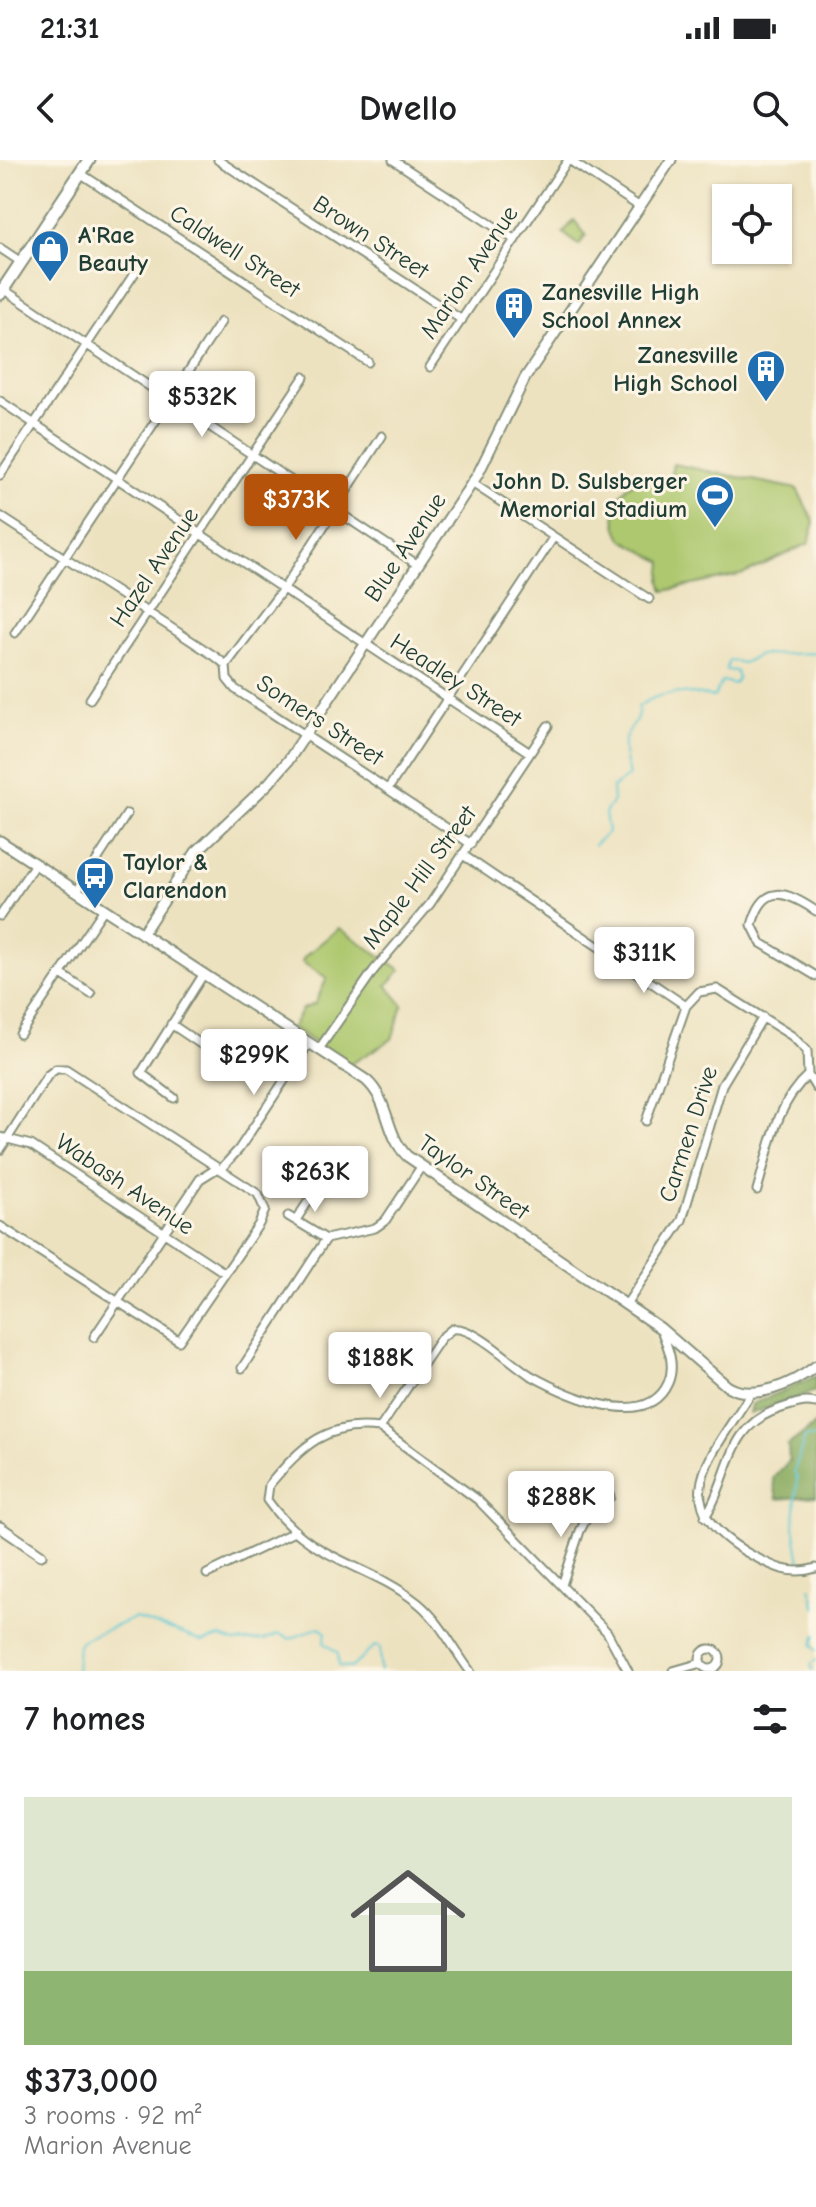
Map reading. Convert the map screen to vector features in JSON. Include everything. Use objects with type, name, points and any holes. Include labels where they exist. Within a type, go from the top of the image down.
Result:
[{"type":"main road","points":[[2,292],[89,160]]},
{"type":"street","name":"Brown Street","points":[[218,160],[462,320]]},
{"type":"street","points":[[393,160],[515,240]]},
{"type":"street","name":"Marion Avenue","points":[[430,367],[568,160]]},
{"type":"street","points":[[568,160],[640,207]]},
{"type":"street","name":"Blue Avenue","points":[[142,934],[196,852],[269,783],[305,734],[492,451],[525,378],[671,160]]},
{"type":"street","name":"Caldwell Street","points":[[80,173],[368,362]]},
{"type":"street","points":[[0,248],[21,262]]},
{"type":"street","points":[[0,475],[138,268]]},
{"type":"street","points":[[2,292],[170,399],[418,565]]},
{"type":"street","points":[[15,633],[221,322]]},
{"type":"street","name":"Hazel Avenue","points":[[90,699],[304,377]]},
{"type":"street","name":"Headley Street","points":[[0,401],[530,753]]},
{"type":"street","points":[[226,665],[336,510],[382,436]]},
{"type":"street","points":[[472,483],[649,599]]},
{"type":"street","name":"Somers Street","points":[[0,516],[226,665],[227,679],[235,689],[471,844]]},
{"type":"street","points":[[388,789],[553,538]]},
{"type":"street","name":"Maple Hill Street","points":[[319,1049],[471,844],[548,726]]},
{"type":"street","points":[[77,891],[127,814]]},
{"type":"street","name":"Taylor Street","points":[[0,841],[319,1049],[378,1091],[399,1148],[421,1167],[660,1328],[727,1386],[751,1393]]},
{"type":"street","points":[[463,855],[686,1006]]},
{"type":"street","points":[[0,916],[35,864]]},
{"type":"street","points":[[816,911],[787,893],[776,893],[765,900],[752,925],[761,943],[816,976]]},
{"type":"street","points":[[20,1034],[104,909]]},
{"type":"street","points":[[61,974],[91,994]]},
{"type":"street","points":[[174,1098],[141,1073],[203,975]]},
{"type":"street","points":[[646,1121],[686,1006],[699,992],[712,988],[763,1017],[803,1045],[809,1056],[808,1075],[816,1088]]},
{"type":"street","name":"Carmen Drive","points":[[626,1305],[682,1220],[722,1085],[763,1017]]},
{"type":"street","points":[[171,1024],[205,1047]]},
{"type":"street","points":[[94,1337],[200,1179],[218,1169],[239,1149],[309,1043]]},
{"type":"street","points":[[0,1150],[3,1139],[48,1075],[61,1068],[262,1198],[263,1218],[179,1341],[0,1226]]},
{"type":"street","points":[[757,1190],[781,1113],[791,1094],[808,1075]]},
{"type":"street","name":"Wabash Avenue","points":[[3,1139],[15,1139],[31,1145],[225,1273]]},
{"type":"street","points":[[242,1368],[326,1239],[375,1228],[385,1221],[421,1167]]},
{"type":"street","points":[[325,1176],[292,1218],[326,1239]]},
{"type":"street","points":[[380,1428],[441,1338],[457,1328],[469,1332],[540,1380],[615,1408],[640,1408],[657,1399],[671,1376],[670,1353],[660,1328]]},
{"type":"street","points":[[816,1366],[777,1387],[751,1393],[706,1470],[700,1502],[705,1517],[722,1537],[773,1567],[800,1572],[816,1568]]},
{"type":"street","points":[[705,1517],[727,1459],[750,1425],[772,1411],[805,1401],[815,1403]]},
{"type":"street","points":[[470,1671],[445,1631],[421,1605],[325,1555],[296,1531],[267,1500],[267,1489],[272,1481],[326,1432],[346,1426],[380,1428],[469,1490],[607,1632],[628,1671]]},
{"type":"street","points":[[562,1585],[580,1531],[596,1500]]},
{"type":"street","points":[[0,1527],[41,1555]]},
{"type":"street","points":[[207,1574],[296,1531]]},
{"type":"street","points":[[673,1671],[701,1663]]},
{"type":"green space","points":[[574,220],[586,235],[579,245],[563,233]]},
{"type":"green space","name":"John D. Sulsberger Memorial Stadium","points":[[673,464],[797,489],[814,522],[809,543],[744,574],[664,591],[661,581],[663,562],[623,540],[615,512],[626,488],[644,479],[670,479]]},
{"type":"green space","points":[[339,928],[401,970],[387,985],[403,1005],[392,1039],[349,1065],[292,1028],[302,1009],[315,1004],[327,978],[302,962],[304,957]]},
{"type":"green space","points":[[816,1376],[816,1391],[750,1414],[752,1404]]},
{"type":"green space","points":[[816,1424],[816,1496],[777,1499],[773,1478],[789,1461],[788,1445]]},
{"type":"waterway","points":[[594,845],[608,832],[605,813],[613,801],[612,788],[629,776],[624,742],[637,717],[638,707],[656,697],[674,693],[714,697],[722,681],[734,684],[738,678],[736,671],[726,670],[729,660],[743,663],[759,655],[816,653]]},
{"type":"waterway","points":[[800,1562],[794,1526],[797,1479],[794,1472],[805,1437],[816,1437]]},
{"type":"waterway","points":[[810,1587],[816,1608]]},
{"type":"waterway","points":[[76,1671],[78,1645],[84,1639],[135,1618],[202,1642],[220,1637],[235,1642],[264,1640],[279,1634],[290,1639],[320,1627],[326,1633],[324,1643],[338,1653],[339,1666],[351,1668],[375,1646],[380,1647],[380,1671]]},
{"type":"waterway","points":[[816,1635],[812,1645],[816,1650]]},
{"type":"waterway","points":[[813,1671],[811,1664],[816,1660]]},
{"type":"place","name":"A'Rae Beauty","points":[[50,283]]},
{"type":"place","name":"Zanesville High School Annex","points":[[514,340]]},
{"type":"place","name":"Zanesville High School","points":[[766,403]]},
{"type":"place","name":"John D. Sulsberger Memorial Stadium","points":[[715,529]]},
{"type":"place","name":"Taylor & Clarendon","points":[[95,910]]}]
